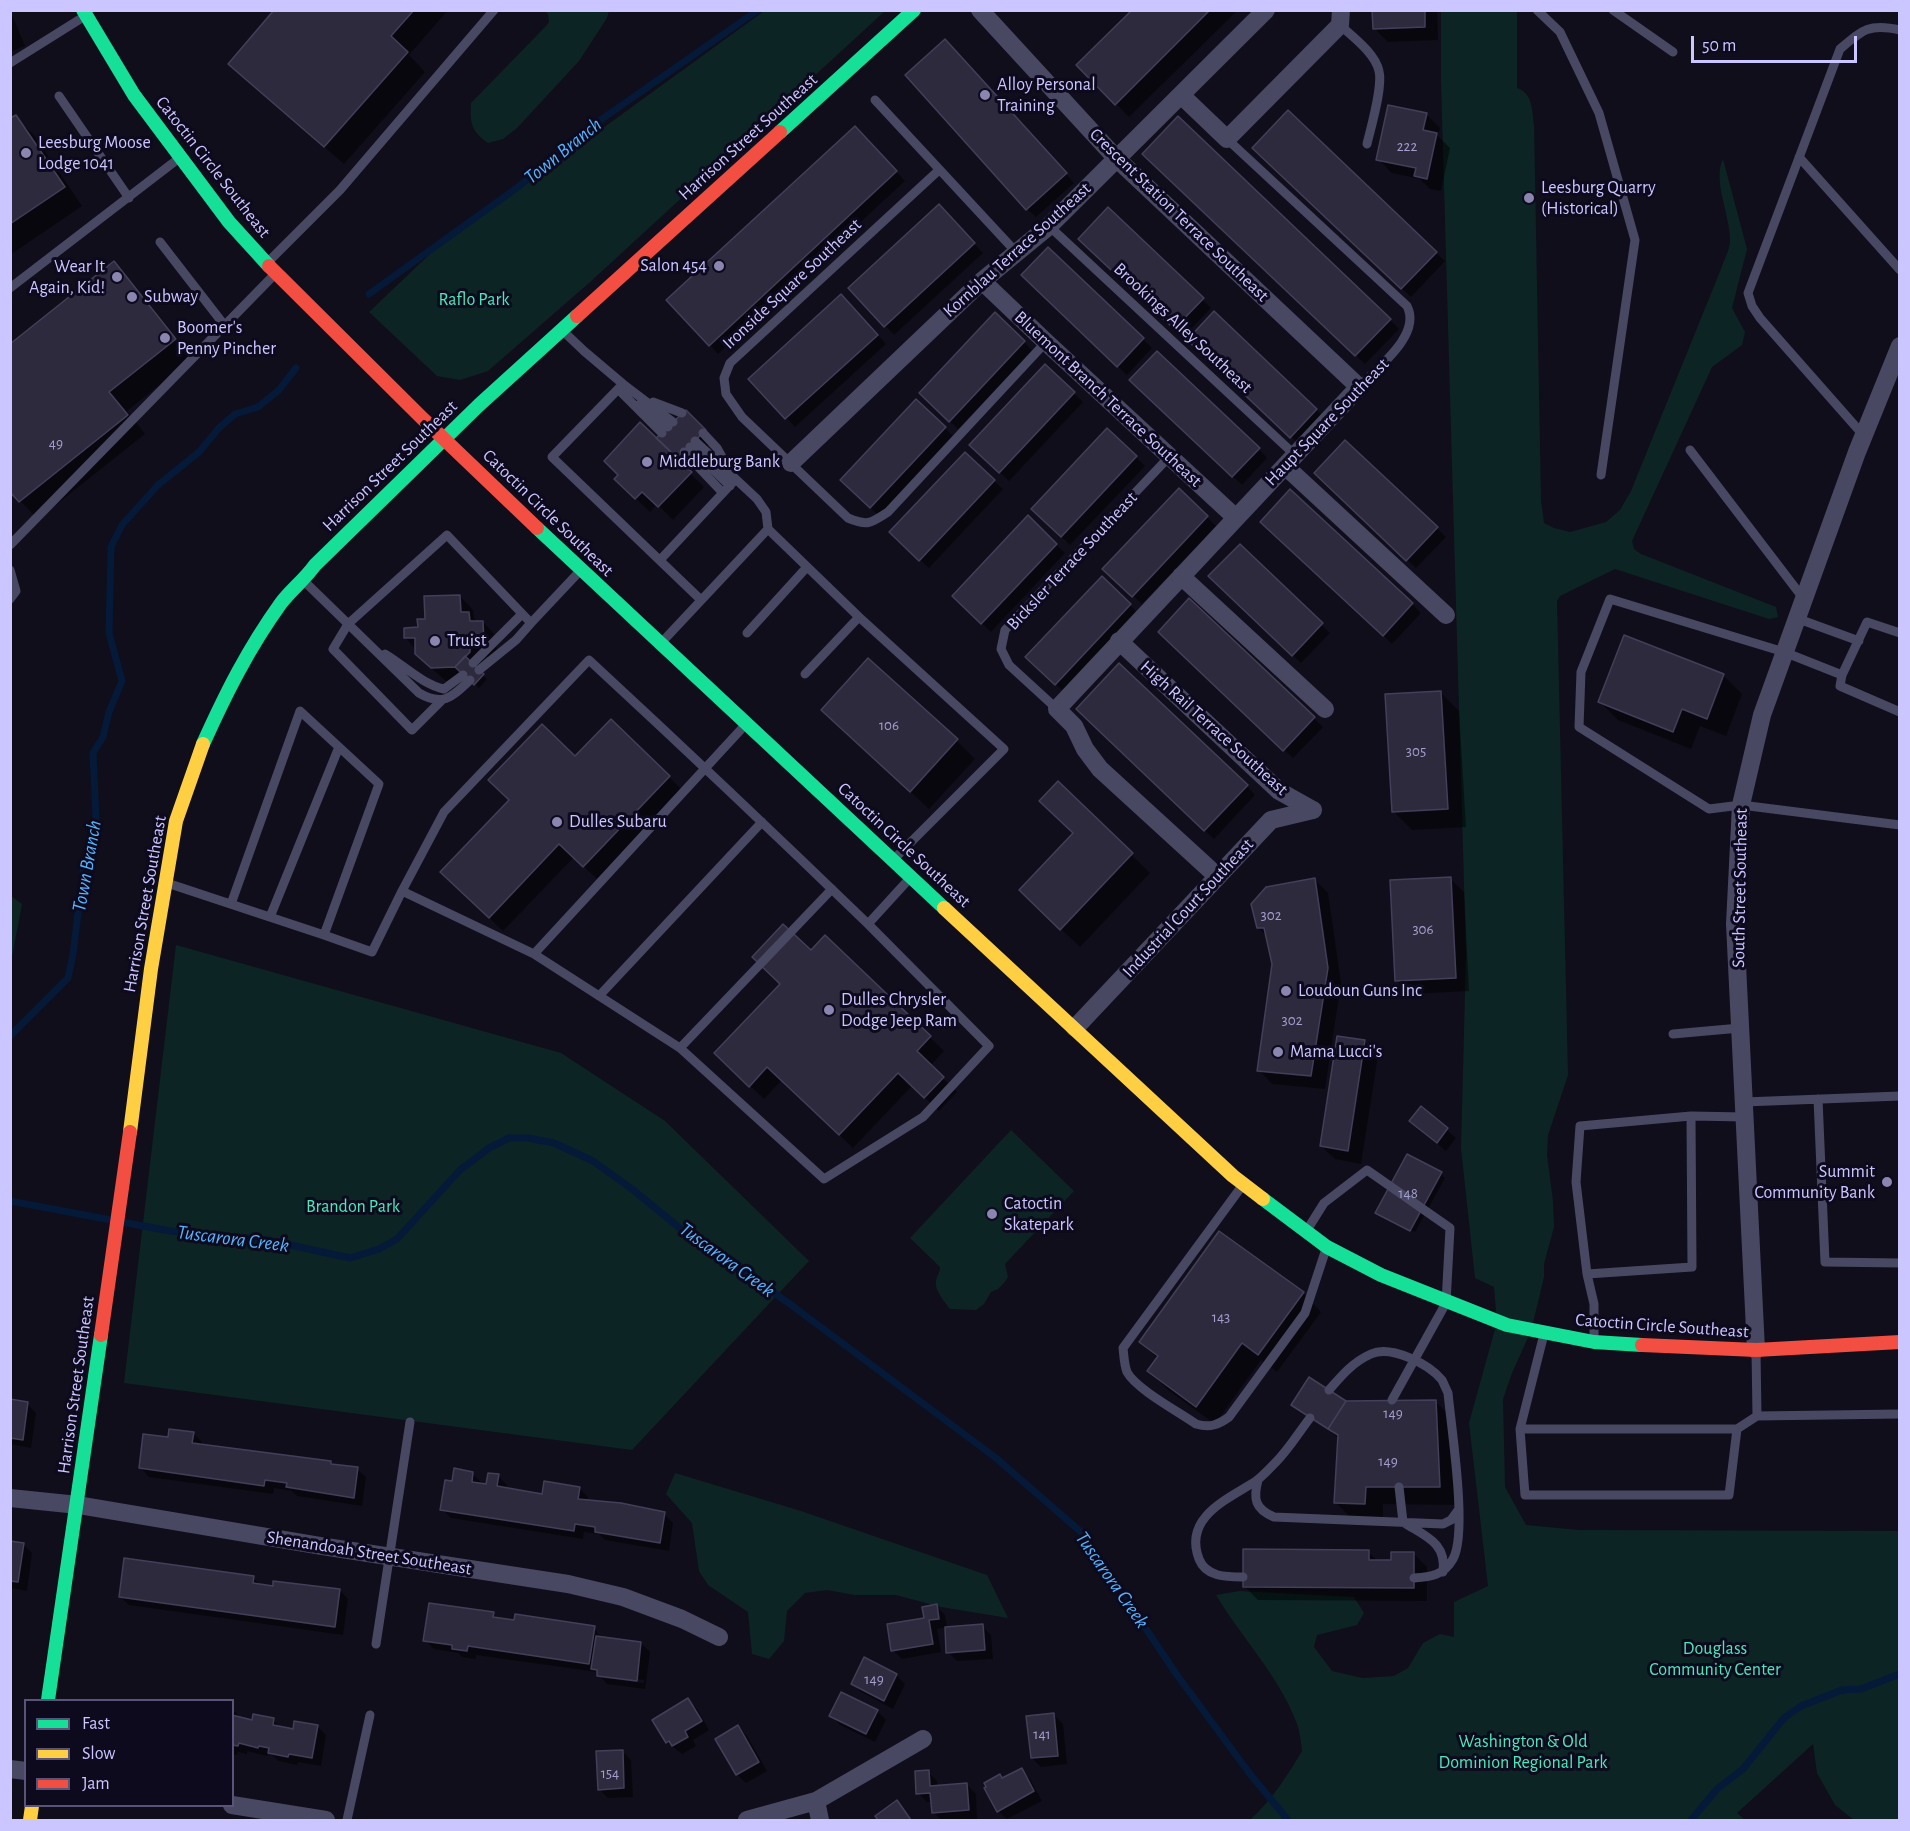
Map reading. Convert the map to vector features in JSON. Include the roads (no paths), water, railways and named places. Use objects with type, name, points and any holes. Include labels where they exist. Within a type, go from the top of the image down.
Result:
[{"type":"main road","name":"Harrison Street Southeast","points":[[48,1699],[78,1505],[123,1188],[151,969],[165,882],[176,821],[197,758],[231,682],[283,600],[304,580],[315,565],[444,439],[914,10]]},
{"type":"main road","name":"Catoctin Circle Southeast","points":[[88,12],[134,95],[229,222],[271,268],[444,439],[660,644],[1243,1184],[1305,1232],[1327,1247],[1382,1275],[1446,1303],[1497,1322],[1545,1334],[1594,1342],[1756,1350],[1899,1342]]},
{"type":"street","name":"Crescent Station Terrace Southeast","points":[[980,10],[1116,158],[1359,387]]},
{"type":"street","name":"Kornblau Terrace Southeast","points":[[791,463],[982,281],[1049,226],[1266,10]]},
{"type":"street","points":[[1181,95],[1227,139],[1341,18]]},
{"type":"street","name":"Bluemont Branch Terrace Southeast","points":[[982,281],[1235,517]]},
{"type":"street","name":"South Street Southeast","points":[[1756,1350],[1735,924],[1741,805],[1762,715],[1803,598],[1899,346]]},
{"type":"street","name":"Haupt Square Southeast","points":[[1057,709],[1359,387]]},
{"type":"street","points":[[1290,460],[1446,615]]},
{"type":"street","points":[[1181,576],[1325,709]]},
{"type":"street","name":"High Rail Terrace Southeast","points":[[1119,641],[1279,791],[1313,810]]},
{"type":"street","name":"Bicksler Terrace Southeast","points":[[1057,709],[1074,726],[1095,764],[1217,876]]},
{"type":"street","name":"Industrial Court Southeast","points":[[1076,1028],[1271,820],[1313,810]]},
{"type":"street","name":"Shenandoah Street Southeast","points":[[10,1498],[78,1505],[568,1584],[623,1597],[682,1619],[719,1637]]},
{"type":"street","points":[[747,1821],[816,1801],[923,1739]]},
{"type":"street","points":[[816,1801],[820,1821]]},
{"type":"street","points":[[234,1805],[326,1821]]},
{"type":"lane","points":[[10,545],[225,326],[271,268],[494,10]]},
{"type":"lane","points":[[1537,10],[1560,32],[1599,112],[1635,240],[1601,475]]},
{"type":"lane","points":[[1613,10],[1673,52]]},
{"type":"lane","points":[[10,63],[88,12]]},
{"type":"lane","points":[[1341,18],[1372,57],[1379,70],[1380,83],[1367,144]]},
{"type":"lane","points":[[1864,436],[1760,318],[1752,306],[1748,293],[1840,49],[1866,28],[1899,30]]},
{"type":"lane","points":[[59,96],[129,198]]},
{"type":"lane","points":[[875,100],[1016,252]]},
{"type":"lane","name":"Haupt Square Southeast","points":[[1227,139],[1407,306],[1411,316],[1410,325],[1403,340],[1359,387]]},
{"type":"lane","points":[[1799,157],[1899,270]]},
{"type":"lane","points":[[10,288],[180,158]]},
{"type":"lane","name":"Ironside Square Southeast","points":[[939,170],[730,363],[724,378],[726,394],[742,417],[848,518],[863,524],[876,520],[888,512],[1046,342]]},
{"type":"lane","name":"Brookings Alley Southeast","points":[[1049,226],[1290,460]]},
{"type":"lane","points":[[160,242],[225,326]]},
{"type":"lane","points":[[562,330],[620,386],[668,427],[641,397]]},
{"type":"lane","points":[[620,386],[682,413]]},
{"type":"lane","points":[[620,386],[552,457],[700,599]]},
{"type":"lane","points":[[703,433],[717,448],[729,486]]},
{"type":"lane","points":[[729,486],[690,447],[729,486],[757,499],[766,512],[768,529],[1004,749],[894,860]]},
{"type":"lane","points":[[1690,450],[1803,598]]},
{"type":"lane","name":"Bicksler Terrace Southeast","points":[[1057,709],[1008,665],[1002,649],[1005,630],[1169,457]]},
{"type":"lane","points":[[660,560],[729,486]]},
{"type":"lane","points":[[660,644],[768,529]]},
{"type":"lane","points":[[441,700],[412,730],[333,649],[348,624],[447,535],[531,623]]},
{"type":"lane","points":[[747,633],[807,567]]},
{"type":"lane","points":[[10,570],[16,591],[10,598]]},
{"type":"lane","points":[[522,614],[476,667],[516,640],[581,570]]},
{"type":"lane","points":[[304,580],[419,693],[430,700],[441,700],[454,695],[466,678],[444,689],[431,686],[373,647]]},
{"type":"lane","points":[[1842,675],[1784,652],[1610,598],[1581,672],[1579,727],[1708,809],[1741,805],[1899,825]]},
{"type":"lane","points":[[805,674],[860,617]]},
{"type":"lane","points":[[1796,618],[1859,641]]},
{"type":"lane","points":[[1899,633],[1868,622],[1842,675],[1840,686],[1899,712]]},
{"type":"lane","points":[[165,882],[372,952],[402,891],[444,812],[589,660],[832,889],[989,1046],[923,1117],[824,1179],[680,1048],[534,954],[402,891]]},
{"type":"lane","points":[[231,904],[300,711],[379,784],[324,935]]},
{"type":"lane","points":[[534,954],[747,724]]},
{"type":"lane","points":[[270,917],[339,747]]},
{"type":"lane","points":[[600,996],[762,822]]},
{"type":"lane","points":[[868,924],[912,877]]},
{"type":"lane","points":[[680,1048],[832,889]]},
{"type":"lane","points":[[1673,1034],[1740,1028]]},
{"type":"lane","points":[[1594,1342],[1594,1304],[1587,1274],[1576,1182],[1580,1126],[1691,1116],[1818,1099],[1899,1096]]},
{"type":"lane","points":[[1818,1099],[1825,1262],[1899,1263]]},
{"type":"lane","points":[[1587,1274],[1692,1268],[1691,1116]]},
{"type":"lane","points":[[1305,1232],[1324,1203],[1367,1170],[1450,1228],[1446,1303],[1392,1400]]},
{"type":"lane","points":[[1243,1184],[1123,1348],[1128,1373],[1137,1384],[1196,1424],[1207,1427],[1219,1424],[1229,1417],[1305,1313],[1327,1247]]},
{"type":"lane","points":[[1545,1334],[1520,1429],[1525,1495],[1729,1495],[1737,1429]]},
{"type":"lane","points":[[1756,1350],[1757,1416]]},
{"type":"lane","points":[[1329,1390],[1346,1370],[1374,1352],[1392,1352],[1416,1359],[1441,1379],[1448,1393],[1459,1509],[1459,1544],[1453,1559],[1443,1572],[1432,1577],[1414,1578]]},
{"type":"lane","points":[[1520,1429],[1737,1429],[1757,1416],[1899,1414]]},
{"type":"lane","points":[[1243,1576],[1221,1577],[1201,1563],[1196,1549],[1197,1533],[1204,1519],[1216,1505],[1258,1480],[1277,1461],[1310,1418]]},
{"type":"lane","points":[[376,1644],[410,1422]]},
{"type":"lane","points":[[1258,1480],[1254,1494],[1258,1505],[1264,1513],[1274,1517],[1443,1524],[1451,1520],[1459,1509]]},
{"type":"lane","points":[[1399,1487],[1403,1522]]},
{"type":"lane","points":[[1403,1522],[1429,1536],[1444,1561],[1443,1572]]},
{"type":"lane","points":[[347,1821],[370,1715]]},
{"type":"waterway","name":"Town Branch","points":[[369,294],[518,187],[602,119],[758,10]]},
{"type":"waterway","name":"Town Branch","points":[[10,1036],[68,978],[73,954],[83,872],[96,819],[93,753],[103,737],[109,712],[122,681],[109,633],[111,547],[122,525],[158,485],[199,452],[219,428],[235,414],[258,407],[279,390],[296,368]]},
{"type":"waterway","name":"Tuscarora Creek","points":[[10,1201],[170,1231],[267,1240],[350,1258],[379,1249],[397,1239],[460,1170],[489,1148],[509,1138],[528,1138],[554,1143],[593,1161],[681,1229],[790,1304],[996,1458],[1081,1532],[1177,1675],[1250,1774],[1288,1820]]},
{"type":"waterway","points":[[1691,1820],[1717,1789],[1743,1769],[1784,1718],[1801,1706],[1842,1690],[1861,1689],[1900,1674]]},
{"type":"place","name":"Alloy Personal Training","points":[[985,95]]},
{"type":"place","name":"Leesburg Moose Lodge 1041","points":[[26,153]]},
{"type":"place","name":"Leesburg Quarry (Historical)","points":[[1529,198]]},
{"type":"place","name":"Salon 454","points":[[719,266]]},
{"type":"place","name":"Wear It Again, Kid!","points":[[117,277]]},
{"type":"place","name":"Subway","points":[[132,297]]},
{"type":"place","name":"Boomer's Penny Pincher","points":[[165,338]]},
{"type":"place","name":"Middleburg Bank","points":[[647,462]]},
{"type":"place","name":"Truist","points":[[435,641]]},
{"type":"place","name":"Dulles Subaru","points":[[557,822]]},
{"type":"place","name":"Loudoun Guns Inc","points":[[1286,991]]},
{"type":"place","name":"Dulles Chrysler Dodge Jeep Ram","points":[[829,1010]]},
{"type":"place","name":"Mama Lucci's","points":[[1278,1052]]},
{"type":"place","name":"Summit Community Bank","points":[[1887,1182]]},
{"type":"place","name":"Catoctin Skatepark","points":[[992,1214]]},
{"type":"park label","name":"Raflo Park","points":[[474,300]]},
{"type":"park label","name":"Brandon Park","points":[[353,1207]]},
{"type":"park label","name":"Douglass Community Center","points":[[1715,1659]]},
{"type":"park label","name":"Washington & Old Dominion Regional Park","points":[[1523,1752]]}]
